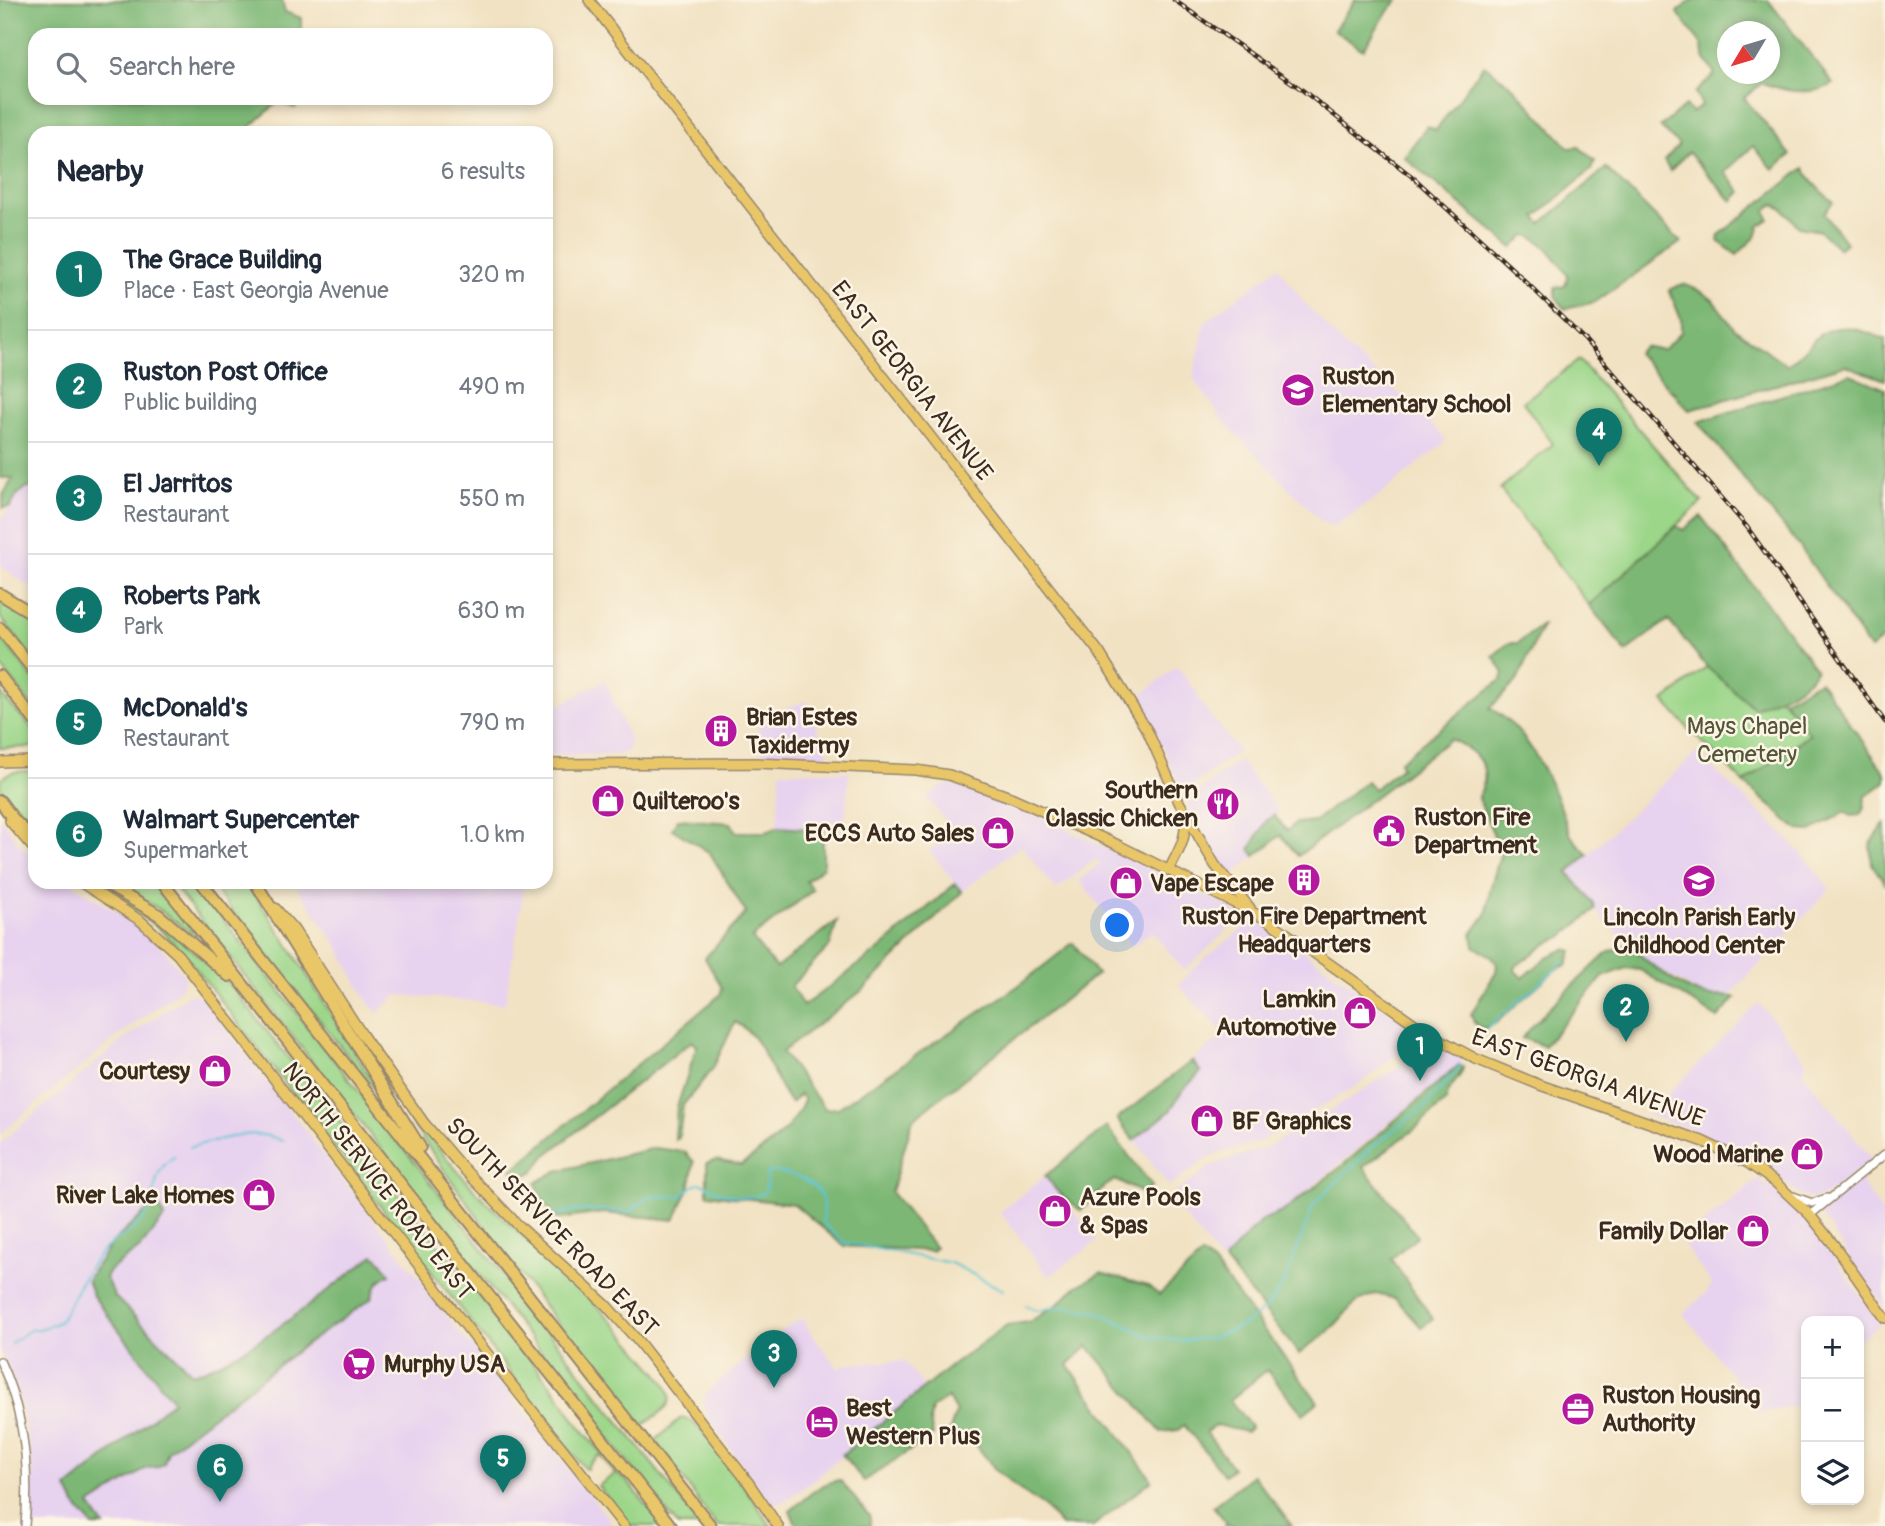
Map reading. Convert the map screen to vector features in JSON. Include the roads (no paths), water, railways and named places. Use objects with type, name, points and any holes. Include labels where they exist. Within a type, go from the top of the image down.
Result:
[{"type":"highway","points":[[0,594],[28,611]]},
{"type":"highway","points":[[0,628],[28,663]]},
{"type":"highway","points":[[0,676],[28,712]]},
{"type":"highway","points":[[0,802],[28,833]]},
{"type":"highway","points":[[114,889],[159,915],[249,993]]},
{"type":"highway","points":[[167,889],[671,1526]]},
{"type":"highway","points":[[207,889],[711,1526]]},
{"type":"highway","points":[[259,889],[447,1191]]},
{"type":"main road","name":"EAST GEORGIA AVENUE","points":[[589,0],[1099,652],[1130,698],[1179,802]]},
{"type":"main road","points":[[0,762],[28,761]]},
{"type":"main road","name":"EAST GEORGIA AVENUE","points":[[553,764],[784,764],[916,770],[948,775],[1013,797],[1254,912],[1449,1046],[1502,1071],[1719,1148],[1748,1163],[1810,1215],[1885,1318]]},
{"type":"main road","points":[[0,802],[13,825],[28,842]]},
{"type":"main road","points":[[1169,870],[1185,835],[1185,820],[1179,802]]},
{"type":"main road","points":[[1179,802],[1215,865],[1254,912]]},
{"type":"main road","name":"NORTH SERVICE ROAD EAST","points":[[91,889],[141,920],[178,955],[624,1526]]},
{"type":"main road","name":"SOUTH SERVICE ROAD EAST","points":[[260,889],[294,930],[363,1037],[424,1123],[520,1227],[606,1305],[630,1332],[748,1482],[778,1526]]},
{"type":"street","points":[[1810,1215],[1885,1154]]},
{"type":"street","points":[[1787,1193],[1816,1203],[1843,1189]]},
{"type":"street","points":[[0,1361],[14,1398],[22,1433],[26,1467],[25,1526]]},
{"type":"waterway","points":[[1473,1044],[1475,1039],[1565,961]]},
{"type":"waterway","points":[[1026,1305],[1037,1311],[1061,1306],[1098,1312],[1148,1336],[1180,1341],[1212,1338],[1247,1323],[1267,1307],[1284,1283],[1314,1204],[1371,1148],[1425,1106],[1461,1066]]},
{"type":"waterway","points":[[190,1147],[248,1134],[282,1141]]},
{"type":"waterway","points":[[11,1343],[30,1330],[59,1322],[98,1256],[143,1219],[151,1204],[161,1170],[175,1156]]},
{"type":"waterway","points":[[548,1217],[578,1210],[630,1212],[647,1197],[681,1196],[697,1183],[728,1194],[759,1196],[766,1189],[768,1172],[782,1173],[804,1180],[816,1189],[823,1200],[823,1223],[843,1242],[951,1263],[1003,1290]]},
{"type":"railway","points":[[1174,0],[1301,89],[1415,179],[1585,340],[1747,527],[1885,722]]},
{"type":"place","name":"Ruston Elementary School","points":[[1298,390]]},
{"type":"place","name":"Roberts Park","points":[[1599,466]]},
{"type":"place","name":"Brian Estes Taxidermy","points":[[721,731]]},
{"type":"place","name":"Quilteroo's","points":[[608,801]]},
{"type":"place","name":"Southern Classic Chicken","points":[[1223,804]]},
{"type":"place","name":"Ruston Fire Department","points":[[1389,831]]},
{"type":"place","name":"ECCS Auto Sales","points":[[998,833]]},
{"type":"place","name":"Ruston Fire Department Headquarters","points":[[1304,880]]},
{"type":"place","name":"Lincoln Parish Early Childhood Center","points":[[1699,881]]},
{"type":"place","name":"Vape Escape","points":[[1126,883]]},
{"type":"place","name":"Lamkin Automotive","points":[[1360,1013]]},
{"type":"place","name":"Ruston Post Office","points":[[1626,1042]]},
{"type":"place","name":"Courtesy","points":[[215,1071]]},
{"type":"place","name":"The Grace Building","points":[[1420,1081]]},
{"type":"place","name":"BF Graphics","points":[[1207,1121]]},
{"type":"place","name":"Wood Marine","points":[[1807,1154]]},
{"type":"place","name":"River Lake Homes","points":[[259,1195]]},
{"type":"place","name":"Azure Pools & Spas","points":[[1055,1211]]},
{"type":"place","name":"Family Dollar","points":[[1753,1231]]},
{"type":"place","name":"Murphy USA","points":[[359,1364]]},
{"type":"place","name":"El Jarritos","points":[[774,1388]]},
{"type":"place","name":"Ruston Housing Authority","points":[[1578,1409]]},
{"type":"place","name":"Best Western Plus","points":[[822,1422]]},
{"type":"place","name":"McDonald's","points":[[503,1493]]},
{"type":"place","name":"Walmart Supercenter","points":[[220,1502]]},
{"type":"park label","name":"Mays Chapel Cemetery","points":[[1747,740]]}]
